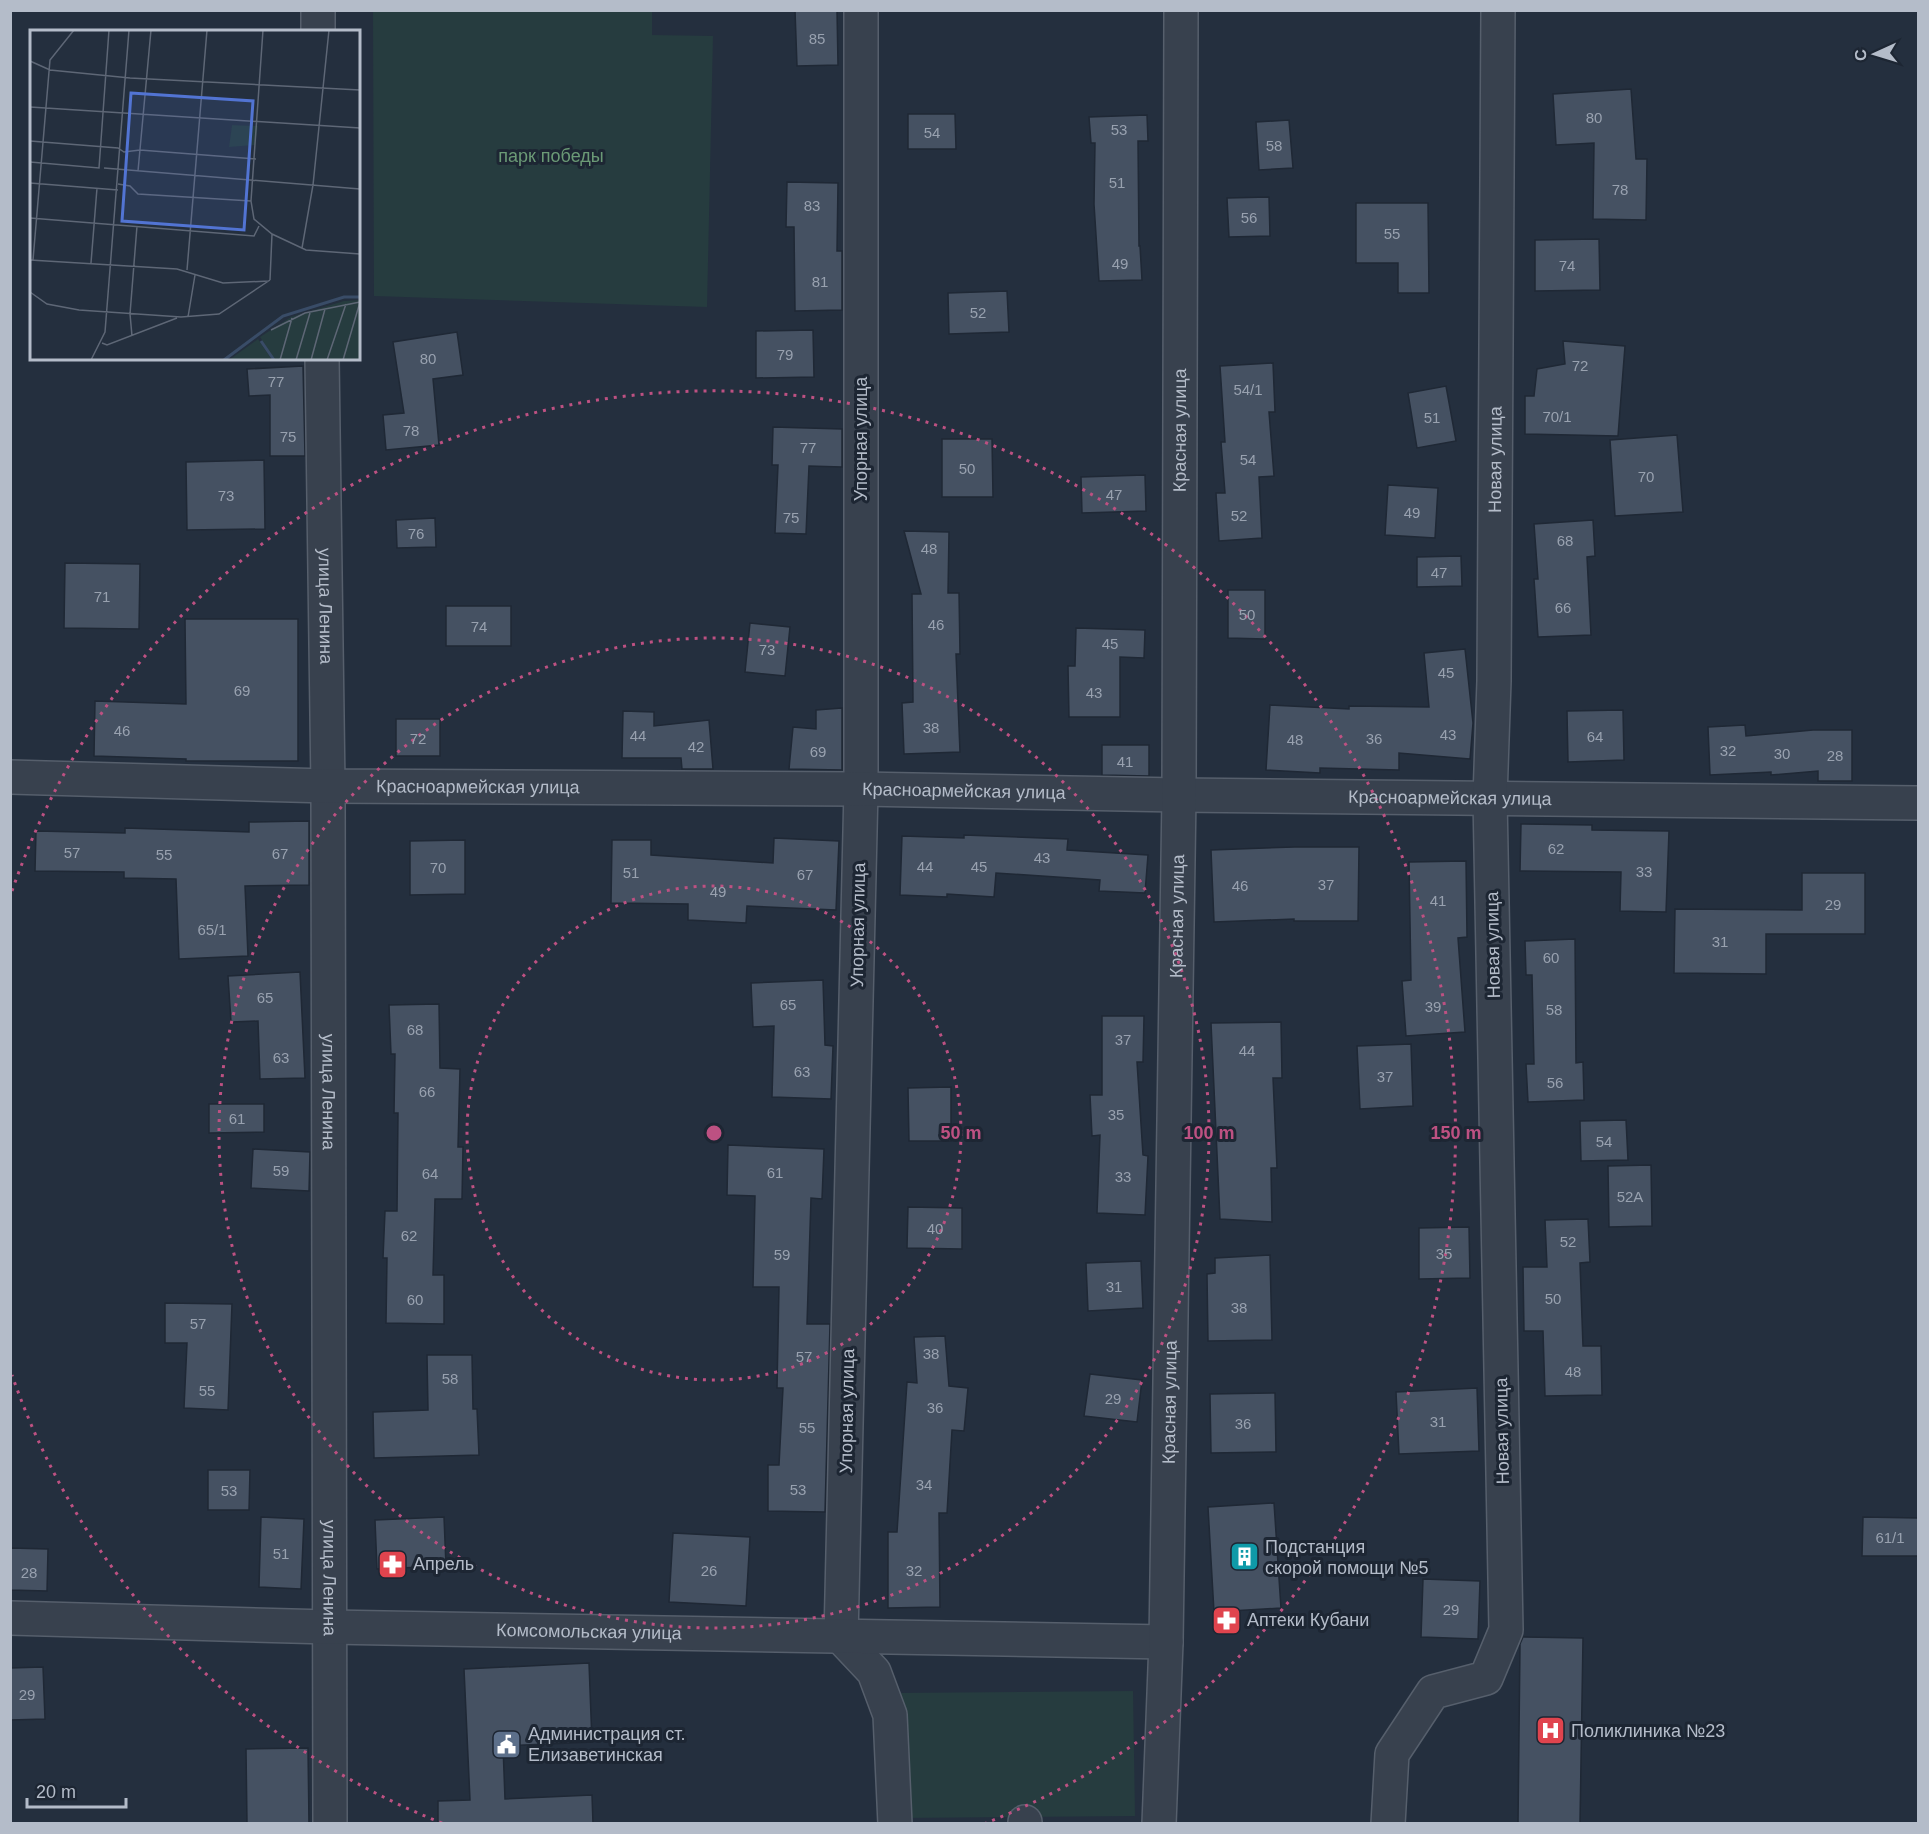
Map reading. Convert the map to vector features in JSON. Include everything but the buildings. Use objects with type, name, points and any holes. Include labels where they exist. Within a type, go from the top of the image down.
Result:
[{"type":"street","points":[[318,10],[318,30]]},
{"type":"street","name":"Упорная улица","points":[[841,1637],[861,789],[861,10]]},
{"type":"street","name":"Красная улица","points":[[1159,1824],[1166,1642],[1179,795],[1180,10]]},
{"type":"street","name":"Новая улица","points":[[1388,1824],[1392,1754],[1433,1692],[1486,1678],[1506,1630],[1490,798],[1494,669],[1498,10]]},
{"type":"street","name":"улица Ленина","points":[[322,360],[328,786],[330,1824]]},
{"type":"street","name":"Красноармейская улица","points":[[10,777],[328,786],[861,789],[1918,803]]},
{"type":"street","name":"Комсомольская улица","points":[[10,1618],[329,1627],[1166,1642]]},
{"type":"street","points":[[841,1637],[874,1672],[890,1715],[895,1824]]},
{"type":"green space","name":"парк победы","points":[[373,11],[652,11],[652,35],[713,36],[707,307],[374,296]]},
{"type":"green space","points":[[1133,1691],[1135,1816],[897,1818],[895,1693]]},
{"type":"place","name":"Подстанция скорой помощи №5","points":[[1244,1557]]},
{"type":"place","name":"Апрель","points":[[392,1564]]},
{"type":"place","name":"Аптеки Кубани","points":[[1226,1620]]},
{"type":"place","name":"Поликлиника №23","points":[[1550,1731]]},
{"type":"place","name":"Администрация ст. Елизаветинская","points":[[507,1744]]}]
